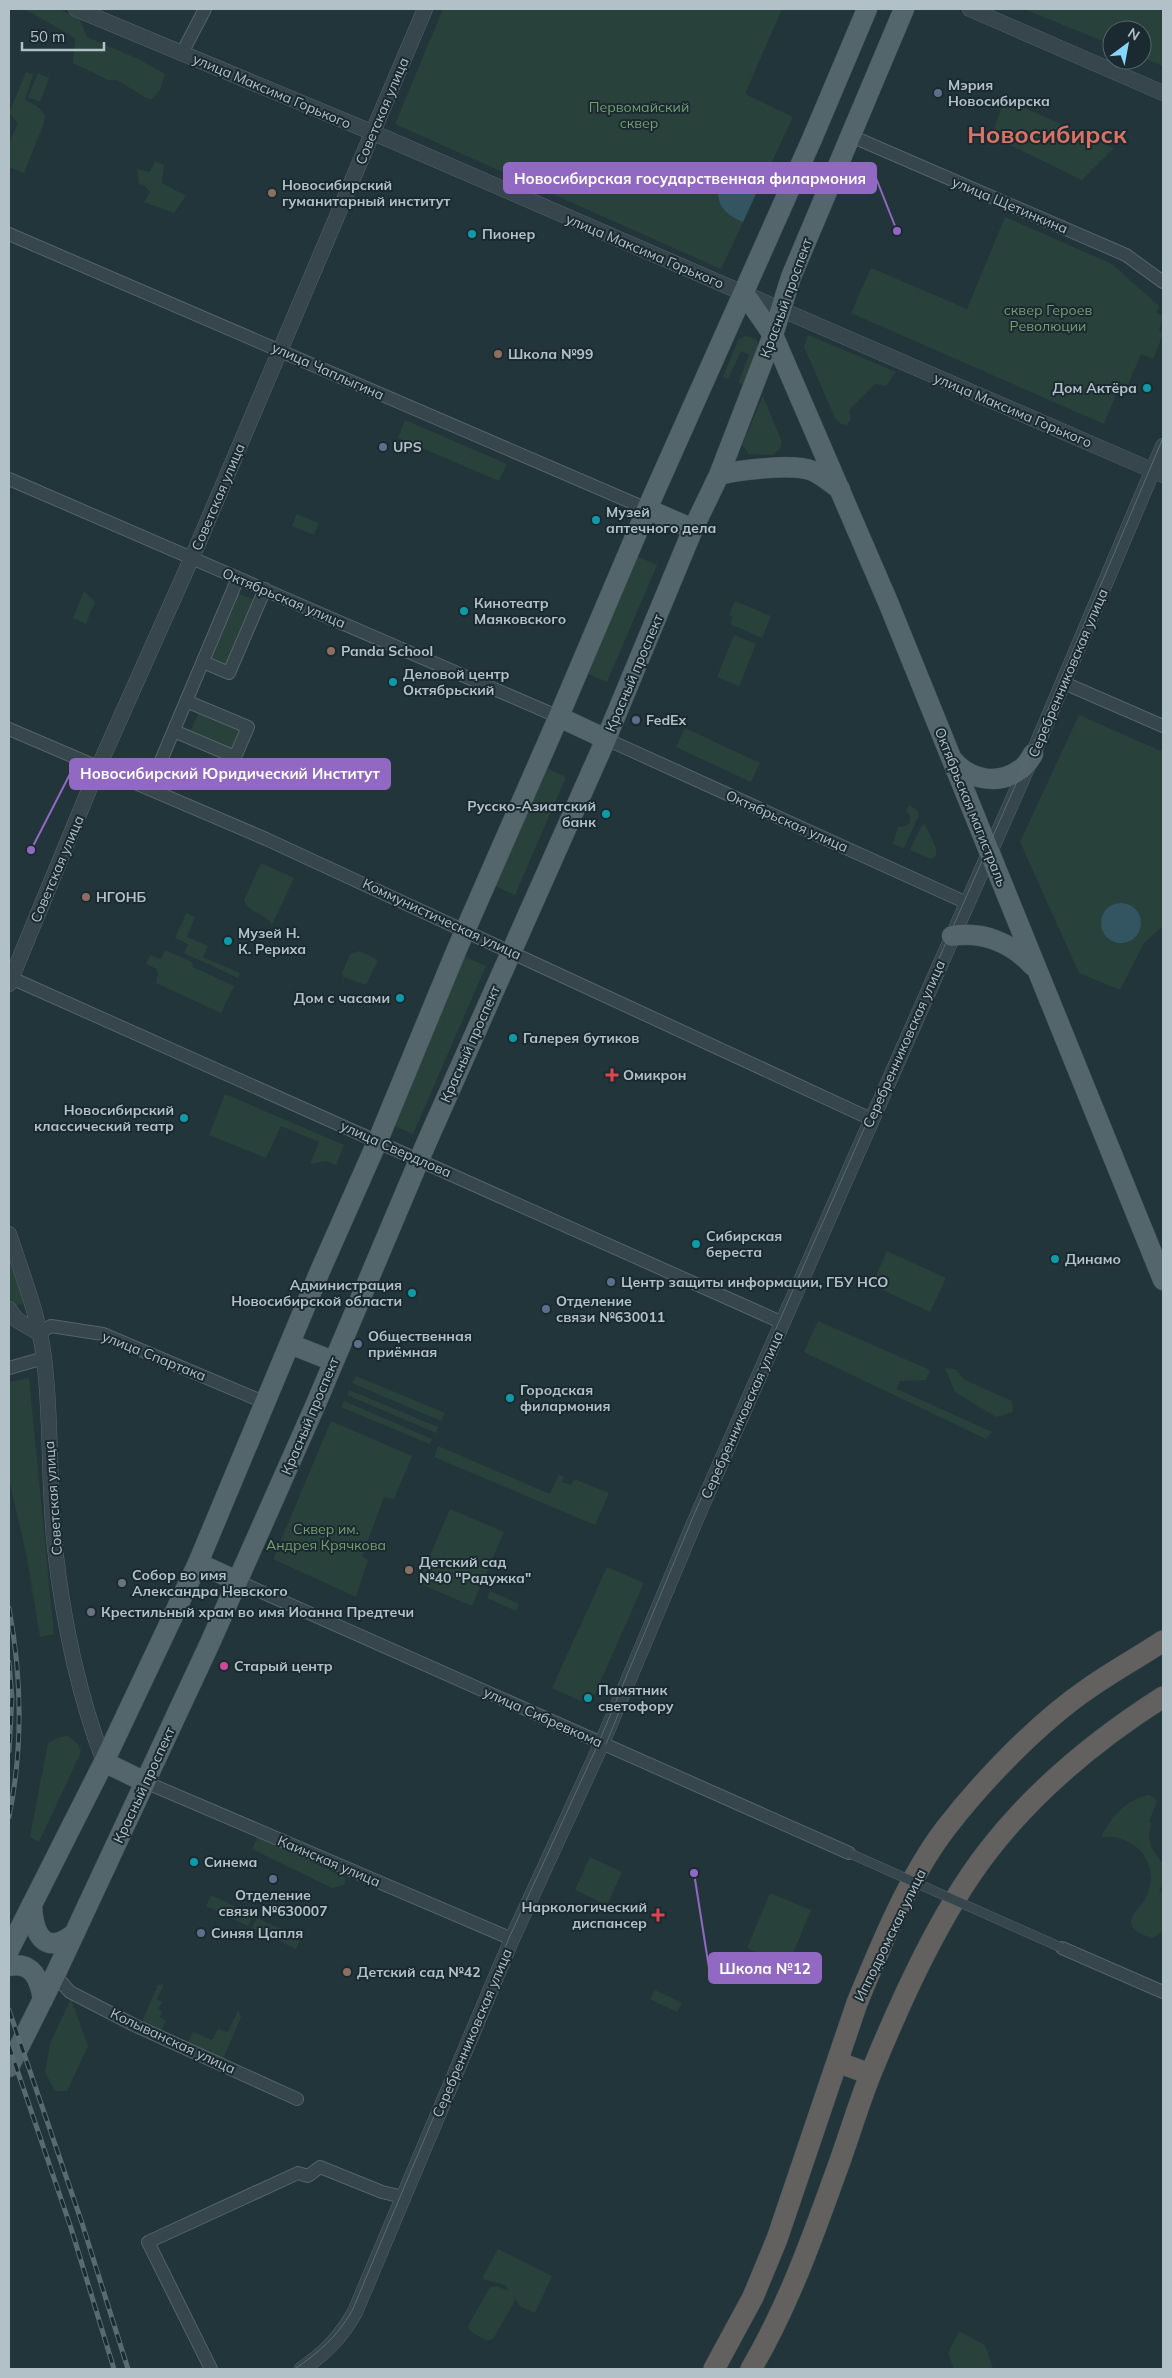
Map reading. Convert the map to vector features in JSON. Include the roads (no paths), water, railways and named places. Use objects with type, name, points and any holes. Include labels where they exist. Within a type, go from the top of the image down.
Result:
[{"type":"highway","name":"Ипподромская улица","points":[[714,2369],[754,2298],[777,2239],[857,2003],[872,1966],[910,1888],[946,1829],[1026,1740],[1088,1688],[1163,1641]]},
{"type":"highway","points":[[751,2369],[781,2312],[803,2259],[870,2074],[935,1938],[970,1876],[988,1852],[1046,1787],[1080,1756],[1123,1722],[1163,1697]]},
{"type":"highway","points":[[837,2062],[870,2074]]},
{"type":"main road","points":[[9,1950],[104,1762],[198,1563],[465,930],[559,717],[647,509],[744,293],[867,9]]},
{"type":"main road","name":"Красный проспект","points":[[9,2067],[44,2000],[237,1581],[419,1159],[606,739],[694,529],[719,475],[773,335],[791,277],[904,9]]},
{"type":"main road","name":"Октябрьская магистраль","points":[[744,293],[773,335],[896,620],[950,758],[990,852],[1163,1280]]},
{"type":"main road","points":[[719,475],[738,470],[778,468],[813,471],[840,489]]},
{"type":"main road","points":[[647,509],[694,529]]},
{"type":"main road","points":[[559,717],[606,739]]},
{"type":"main road","points":[[950,758],[960,769],[974,777],[992,780],[1009,776],[1022,768],[1033,754]]},
{"type":"main road","points":[[952,936],[963,934],[1004,942],[1021,954],[1039,973]]},
{"type":"main road","points":[[290,1344],[333,1361]]},
{"type":"main road","points":[[198,1563],[237,1581]]},
{"type":"main road","points":[[104,1762],[145,1782]]},
{"type":"main road","points":[[32,1904],[33,1923],[38,1935],[48,1942],[59,1942],[75,1933]]},
{"type":"main road","points":[[9,1966],[24,1966],[35,1972],[41,1984],[44,2000]]},
{"type":"street","name":"улица Максима Горького","points":[[76,9],[373,132],[1159,473]]},
{"type":"street","points":[[182,53],[205,9]]},
{"type":"street","name":"Советская улица","points":[[10,980],[98,768],[192,558],[425,9]]},
{"type":"street","points":[[970,9],[1163,93]]},
{"type":"street","name":"улица Щетинкина","points":[[851,136],[1126,255],[1163,282]]},
{"type":"street","name":"улица Чаплыгина","points":[[9,234],[647,509]]},
{"type":"street","name":"Серебренниковская улица","points":[[302,2369],[327,2351],[343,2332],[355,2312],[512,1939],[602,1743],[696,1519],[871,1119],[1159,473],[1163,446]]},
{"type":"street","name":"Октябрьская улица","points":[[9,479],[559,717]]},
{"type":"street","points":[[149,790],[238,578]]},
{"type":"street","points":[[203,662],[229,673],[265,589]]},
{"type":"street","points":[[1064,683],[1163,726]]},
{"type":"street","points":[[174,731],[235,757],[248,727],[186,701]]},
{"type":"street","name":"Коммунистическая улица","points":[[9,729],[239,827],[511,951],[871,1119]]},
{"type":"street","name":"Октябрьская улица","points":[[606,739],[967,903]]},
{"type":"street","name":"улица Свердлова","points":[[10,980],[378,1140],[783,1323]]},
{"type":"street","name":"Советская улица","points":[[9,1234],[39,1333],[44,1358],[55,1547],[70,1648],[91,1727],[104,1762]]},
{"type":"street","points":[[9,1308],[17,1320],[39,1333]]},
{"type":"street","name":"улица Спартака","points":[[39,1333],[51,1326],[103,1334],[266,1403]]},
{"type":"street","points":[[9,1368],[44,1358]]},
{"type":"street","name":"улица Сибревкома","points":[[237,1581],[850,1854]]},
{"type":"street","name":"Каинская улица","points":[[145,1782],[512,1939]]},
{"type":"street","points":[[850,1854],[1163,1992]]},
{"type":"street","name":"Колыванская улица","points":[[55,1975],[70,1992],[134,2025],[297,2099]]},
{"type":"street","points":[[212,2369],[148,2242],[298,2173],[308,2176],[320,2167],[382,2192],[403,2197]]},
{"type":"water","points":[[748,166],[766,172],[743,222],[724,210],[719,201],[718,189],[729,172],[737,167]]},
{"type":"water","points":[[1125,903],[1132,906],[1138,912],[1141,923],[1140,931],[1132,940],[1125,943],[1117,943],[1110,940],[1102,931],[1101,919],[1104,912],[1113,904]]},
{"type":"tram line","points":[[295,2369],[327,2343],[340,2329],[352,2311],[509,1938],[599,1742],[693,1517],[1030,752],[1163,438]]},
{"type":"tram line","points":[[606,1744],[620,1710]]},
{"type":"railway","points":[[9,1608],[16,1660],[19,1713],[17,1765],[9,1817]]},
{"type":"railway","points":[[9,1662],[12,1698],[9,1751]]},
{"type":"railway","points":[[9,2010],[82,2223],[128,2369]]},
{"type":"railway","points":[[9,2046],[71,2228],[114,2369]]},
{"type":"place","name":"Мэрия Новосибирска","points":[[938,93]]},
{"type":"place","name":"Новосибирский гуманитарный институт","points":[[272,193]]},
{"type":"place","name":"Новосибирская государственная филармония","points":[[897,231]]},
{"type":"place","name":"Пионер","points":[[472,234]]},
{"type":"place","name":"Школа №99","points":[[498,354]]},
{"type":"place","name":"Дом Актёра","points":[[1147,388]]},
{"type":"place","name":"UPS","points":[[383,447]]},
{"type":"place","name":"Музей аптечного дела","points":[[596,520]]},
{"type":"place","name":"Кинотеатр Маяковского","points":[[464,611]]},
{"type":"place","name":"Panda School","points":[[331,651]]},
{"type":"place","name":"Деловой центр Октябрьский","points":[[393,682]]},
{"type":"place","name":"FedEx","points":[[636,720]]},
{"type":"place","name":"Русско-Азиатский банк","points":[[606,814]]},
{"type":"place","name":"Новосибирский Юридический Институт","points":[[31,850]]},
{"type":"place","name":"НГОНБ","points":[[86,897]]},
{"type":"place","name":"Музей Н. К. Рериха","points":[[228,941]]},
{"type":"place","name":"Дом с часами","points":[[400,998]]},
{"type":"place","name":"Галерея бутиков","points":[[513,1038]]},
{"type":"place","name":"Омикрон","points":[[612,1075]]},
{"type":"place","name":"Новосибирский классический театр","points":[[184,1118]]},
{"type":"place","name":"Сибирская береста","points":[[696,1244]]},
{"type":"place","name":"Динамо","points":[[1055,1259]]},
{"type":"place","name":"Центр защиты информации, ГБУ НСО","points":[[611,1282]]},
{"type":"place","name":"Администрация Новосибирской области","points":[[412,1293]]},
{"type":"place","name":"Отделение связи №630011","points":[[546,1309]]},
{"type":"place","name":"Общественная приёмная","points":[[358,1344]]},
{"type":"place","name":"Городская филармония","points":[[510,1398]]},
{"type":"place","name":"Детский сад №40 \"Радужка\"","points":[[409,1570]]},
{"type":"place","name":"Собор во имя Александра Невского","points":[[122,1583]]},
{"type":"place","name":"Крестильный храм во имя Иоанна Предтечи","points":[[91,1612]]},
{"type":"place","name":"Старый центр","points":[[224,1666]]},
{"type":"place","name":"Памятник светофору","points":[[588,1698]]},
{"type":"place","name":"Синема","points":[[194,1862]]},
{"type":"place","name":"Школа №12","points":[[694,1873]]},
{"type":"place","name":"Отделение связи №630007","points":[[273,1879]]},
{"type":"place","name":"Наркологический диспансер","points":[[658,1915]]},
{"type":"place","name":"Синяя Цапля","points":[[201,1933]]},
{"type":"place","name":"Детский сад №42","points":[[347,1972]]},
{"type":"district","name":"Новосибирск","points":[[1047,135]]},
{"type":"park label","name":"Первомайский сквер","points":[[639,116]]},
{"type":"park label","name":"сквер Героев Революции","points":[[1048,318]]},
{"type":"park label","name":"Сквер им. Андрея Крячкова","points":[[326,1538]]}]
